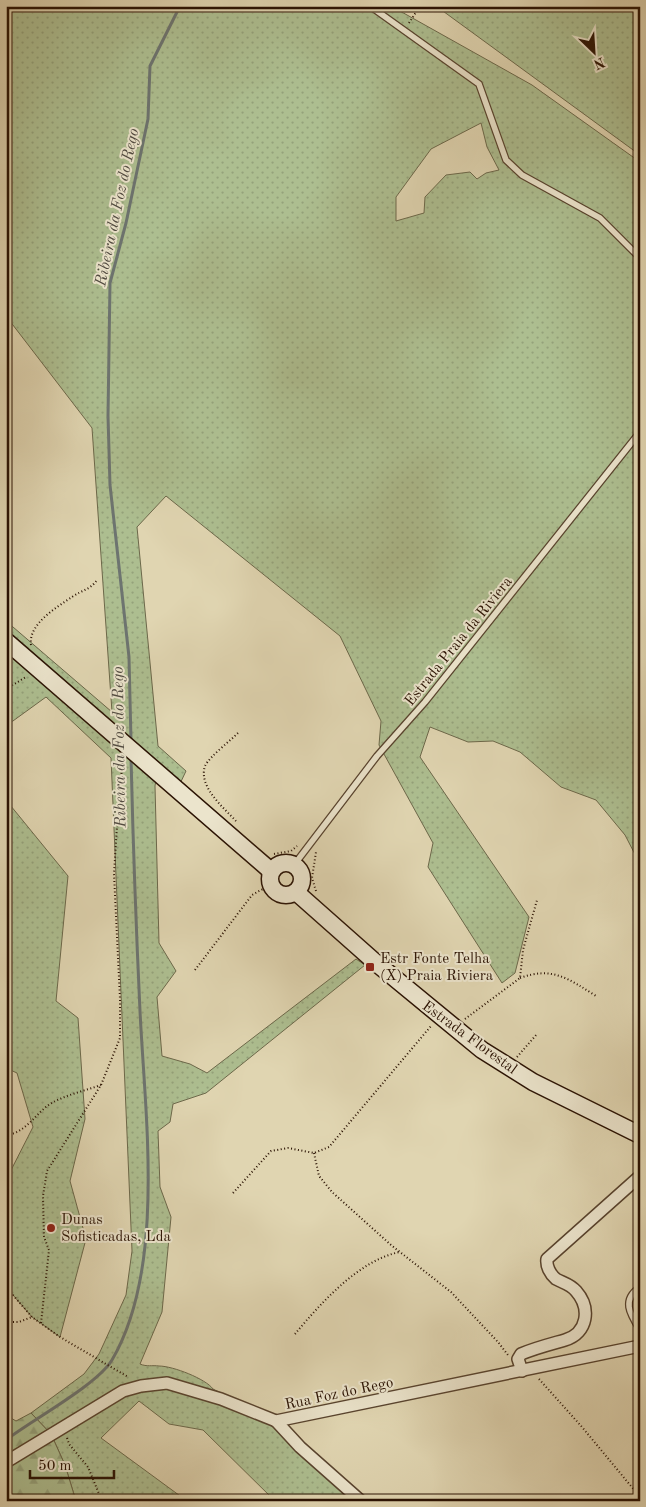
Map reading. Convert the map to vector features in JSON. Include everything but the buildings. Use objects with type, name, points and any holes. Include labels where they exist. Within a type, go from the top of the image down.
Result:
[{"type":"main road","points":[[6,641],[148,765],[271,878],[277,893],[287,895],[296,892],[301,885],[302,878],[300,870],[294,865],[282,863],[271,878]]},
{"type":"main road","name":"Estrada Florestal","points":[[296,892],[453,1028],[508,1067],[566,1100],[640,1135]]},
{"type":"street","points":[[524,1371],[518,1359],[521,1354],[574,1337],[581,1331],[586,1322],[583,1300],[567,1282],[553,1276],[546,1264],[547,1259],[640,1176]]},
{"type":"street","name":"Rua Foz do Rego","points":[[6,1462],[123,1391],[141,1386],[167,1383],[220,1399],[276,1421],[640,1346]]},
{"type":"street","points":[[276,1421],[300,1447],[361,1501]]},
{"type":"lane","points":[[370,6],[478,84],[506,160],[522,175],[600,218],[640,258]]},
{"type":"lane","name":"Estrada Praia da Riviera","points":[[294,865],[377,756],[431,695],[640,432]]},
{"type":"lane","points":[[640,1287],[630,1297],[628,1303],[628,1309],[640,1330]]},
{"type":"path","points":[[404,30],[420,6]]},
{"type":"path","points":[[6,689],[28,676],[34,666],[30,639],[43,619],[74,595],[91,588],[97,580]]},
{"type":"path","points":[[238,733],[206,765],[204,775],[206,785],[214,797],[240,826]]},
{"type":"path","points":[[40,1323],[49,1250],[44,1237],[43,1204],[47,1171],[101,1085],[120,1038],[114,874],[121,741]]},
{"type":"path","points":[[316,850],[312,878],[316,893]]},
{"type":"path","points":[[195,970],[252,895],[271,878]]},
{"type":"path","points":[[520,978],[523,950],[537,900]]},
{"type":"path","points":[[453,1028],[520,978],[534,972],[550,973],[568,978],[596,996]]},
{"type":"path","points":[[233,1193],[271,1151],[288,1148],[314,1153],[329,1146],[439,1016]]},
{"type":"path","points":[[508,1067],[537,1034]]},
{"type":"path","points":[[6,1135],[22,1130],[48,1105],[62,1097],[101,1085]]},
{"type":"path","points":[[314,1153],[319,1176],[332,1192],[400,1252],[451,1292],[524,1371],[582,1427],[640,1497]]},
{"type":"path","points":[[295,1334],[323,1300],[381,1256],[400,1252]]},
{"type":"path","points":[[6,1287],[32,1317],[40,1323],[141,1386]]},
{"type":"path","points":[[6,1322],[20,1322],[32,1317]]},
{"type":"path","points":[[64,1427],[69,1444],[88,1468],[102,1501]]},
{"type":"green space","points":[[6,6],[391,6],[532,85],[640,162],[640,864],[625,835],[596,800],[561,787],[520,752],[493,741],[468,742],[430,727],[420,757],[529,917],[515,973],[502,983],[428,867],[433,843],[379,745],[381,721],[340,636],[166,496],[137,527],[158,746],[186,771],[177,790],[157,773],[155,786],[159,943],[176,971],[157,997],[162,1056],[190,1064],[207,1073],[356,959],[365,965],[206,1093],[173,1104],[170,1122],[158,1131],[160,1187],[171,1217],[162,1312],[140,1364],[172,1368],[189,1374],[204,1381],[213,1389],[276,1421],[361,1501],[275,1501],[203,1430],[169,1424],[139,1401],[101,1438],[187,1501],[76,1501],[65,1465],[51,1434],[31,1413],[84,1374],[99,1354],[126,1295],[132,1251],[111,758],[46,697],[6,726],[6,621],[112,712],[92,428],[6,316]],"holes":[[[481,123],[487,147],[499,170],[486,173],[477,179],[470,172],[446,175],[425,197],[424,213],[396,221],[396,197],[431,149]]]},
{"type":"green space","points":[[436,6],[640,6],[640,155]]},
{"type":"green space","points":[[6,800],[68,876],[56,1001],[78,1018],[85,1119],[70,1181],[86,1239],[60,1337],[32,1317],[6,1287],[6,1180],[33,1127],[17,1073],[6,1068]]},
{"type":"green space","points":[[31,1413],[51,1434],[65,1465],[76,1501],[6,1501],[6,1415],[16,1421]]},
{"type":"waterway","name":"Ribeira da Foz do Rego","points":[[131,741],[129,657],[110,485],[108,416],[110,283],[126,223],[148,119],[150,66],[180,6]]},
{"type":"waterway","name":"Ribeira da Foz do Rego","points":[[6,1440],[79,1391],[104,1370],[112,1360],[129,1323],[140,1281],[146,1237],[148,1143],[139,979],[131,757]]},
{"type":"place","name":"Estr Fonte Telha (X) Praia Riviera","points":[[370,967]]},
{"type":"place","name":"Dunas Sofisticadas, Lda","points":[[51,1228]]}]
